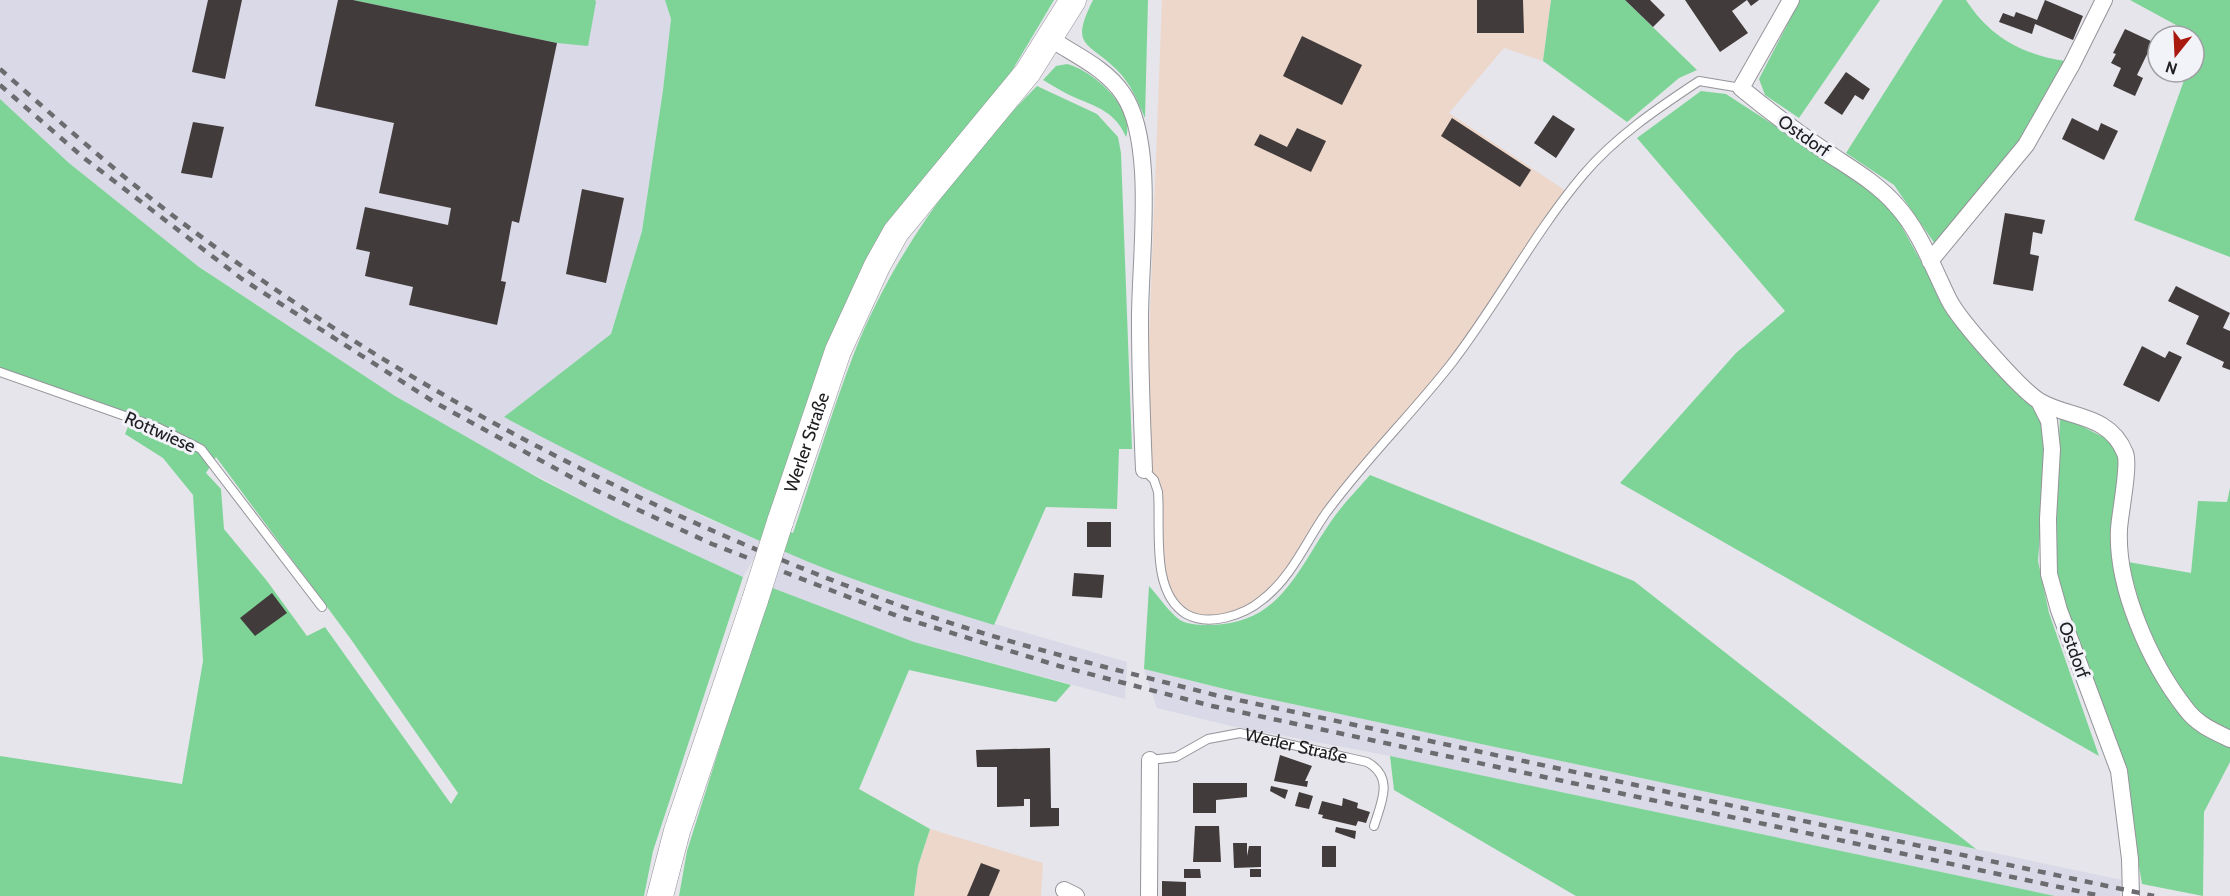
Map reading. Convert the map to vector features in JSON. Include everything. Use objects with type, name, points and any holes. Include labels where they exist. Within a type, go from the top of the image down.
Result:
[{"type":"main road","name":"Werler Straße","points":[[660,896],[676,831],[838,351],[877,266],[896,232],[1021,81],[1051,39],[1073,0]]},
{"type":"street","points":[[1741,88],[1791,0]]},
{"type":"street","points":[[1930,261],[2026,145],[2072,64],[2104,0]]},
{"type":"street","points":[[1051,39],[1105,74],[1124,94],[1136,122],[1143,178],[1140,322],[1144,470]]},
{"type":"street","name":"Ostdorf","points":[[1741,88],[1793,129],[1874,183],[1898,206],[1930,261],[1950,303],[2007,370],[2039,401],[2049,421],[2052,449],[2048,519],[2049,574],[2063,620],[2119,771],[2130,859],[2131,896]]},
{"type":"street","name":"Ostdorf","points":[[2039,401],[2092,419],[2117,437],[2127,455],[2119,531],[2121,562],[2133,609],[2154,656],[2186,710],[2206,728],[2230,739]]},
{"type":"street","name":"Werler Straße","points":[[1149,896],[1150,760]]},
{"type":"lane","points":[[1144,470],[1154,480],[1158,492],[1162,573],[1164,587],[1171,601],[1187,615],[1204,618],[1227,618],[1244,613],[1284,580],[1326,513],[1452,363],[1569,194],[1597,160],[1632,129],[1699,81],[1741,88]]},
{"type":"lane","name":"Rottwiese","points":[[0,372],[159,428],[201,449],[322,607]]},
{"type":"lane","name":"Werler Straße","points":[[1150,760],[1176,757],[1208,739],[1240,732],[1366,762],[1380,772],[1385,782],[1385,792],[1374,826]]},
{"type":"shaded area","points":[[0,0],[665,0],[671,19],[642,231],[611,334],[505,417],[708,519],[764,542],[743,577],[620,520],[460,435],[395,396],[199,267],[69,163],[0,99]]},
{"type":"shaded area","points":[[1162,0],[1551,0],[1543,61],[1504,48],[1449,113],[1569,193],[1452,363],[1349,486],[1284,580],[1262,600],[1227,618],[1187,615],[1164,587],[1158,492],[1144,470]]},
{"type":"shaded area","points":[[783,551],[937,607],[1127,662],[1125,699],[914,642],[770,587]]},
{"type":"shaded area","points":[[1144,669],[1245,694],[2122,880],[2120,896],[2055,896],[1390,756],[1231,726],[1157,708]]},
{"type":"shaded area","points":[[930,829],[1043,863],[1041,896],[914,896],[918,866]]},
{"type":"green space","points":[[353,0],[595,0],[596,2],[588,46],[557,43]]},
{"type":"green space","points":[[665,0],[1054,0],[1010,74],[889,224],[773,524],[793,533],[853,356],[869,319],[908,246],[956,178],[1009,115],[1037,86],[1097,114],[1118,137],[1121,153],[1132,449],[1119,449],[1117,509],[1046,507],[994,625],[861,582],[783,551],[642,487],[504,417],[611,334],[642,231],[671,19]]},
{"type":"green space","points":[[1093,0],[1148,0],[1145,118],[1122,75],[1090,48],[1082,36],[1086,16]]},
{"type":"green space","points":[[1551,0],[1625,0],[1697,70],[1679,78],[1627,122],[1543,61]]},
{"type":"green space","points":[[1800,0],[1880,0],[1799,118],[1765,95],[1759,79]]},
{"type":"green space","points":[[1943,0],[1966,0],[1985,24],[2008,42],[2034,54],[2065,61],[2021,142],[1935,244],[1894,185],[1846,153]]},
{"type":"green space","points":[[2130,0],[2230,0],[2230,257],[2134,220],[2183,84],[2206,84],[2206,24],[2174,24]]},
{"type":"green space","points":[[1067,64],[1088,74],[1110,92],[1125,114],[1126,137],[1112,116],[1043,80],[1056,66]]},
{"type":"green space","points":[[1701,91],[1726,94],[1869,187],[1892,209],[1923,265],[2034,404],[2042,419],[2046,455],[2038,561],[2049,613],[2099,756],[1620,483],[1736,353],[1785,311],[1637,138]]},
{"type":"green space","points":[[0,99],[69,163],[199,267],[395,396],[542,480],[620,520],[743,577],[653,851],[644,896],[0,896],[0,756],[182,784],[203,661],[193,495],[163,458],[125,434],[130,422],[0,371]],"holes":[[[216,457],[350,638],[458,793],[451,804],[325,627],[307,636],[267,581],[224,529],[221,489],[206,473]]]},
{"type":"green space","points":[[2060,415],[2111,441],[2119,455],[2116,562],[2182,712],[2230,741],[2230,762],[2204,812],[2203,896],[2142,884],[2121,760],[2060,594],[2055,562]]},
{"type":"green space","points":[[1370,475],[1634,581],[1976,849],[1245,694],[1144,669],[1149,586],[1172,613],[1187,623],[1212,625],[1236,622],[1255,615],[1285,590],[1336,514]]},
{"type":"green space","points":[[2230,488],[2230,739],[2207,728],[2154,656],[2128,562],[2191,573],[2198,501],[2227,502]]},
{"type":"green space","points":[[770,587],[914,642],[1071,685],[1056,702],[909,670],[859,789],[930,829],[918,866],[914,896],[679,896],[687,851]]},
{"type":"green space","points":[[1390,756],[2055,896],[1576,896],[1394,790]]},
{"type":"building","points":[[208,0],[242,0],[225,79],[192,72]]},
{"type":"building","points":[[338,0],[353,0],[557,43],[519,223],[512,221],[501,281],[506,282],[497,325],[409,305],[413,287],[365,276],[370,252],[356,249],[365,207],[448,225],[451,208],[379,193],[394,123],[315,106]]},
{"type":"building","points":[[1477,0],[1523,0],[1524,33],[1477,33]]},
{"type":"building","points":[[1625,0],[1650,0],[1665,15],[1653,27]]},
{"type":"building","points":[[1685,0],[1747,0],[1732,11],[1748,33],[1720,52]]},
{"type":"building","points":[[1747,0],[1759,0],[1751,6]]},
{"type":"building","points":[[2045,0],[2083,16],[2073,40],[2035,24],[2032,34],[1999,22],[2003,13],[2014,17],[2016,12],[2037,20]]},
{"type":"building","points":[[2125,29],[2146,39],[2146,56],[2137,75],[2143,78],[2135,96],[2113,86],[2121,68],[2111,63],[2116,54],[2113,53]]},
{"type":"building","points":[[1302,36],[1362,65],[1342,105],[1283,76]]},
{"type":"building","points":[[1846,72],[1870,89],[1863,100],[1855,95],[1842,115],[1824,103]]},
{"type":"building","points":[[1553,115],[1575,129],[1556,158],[1534,143]]},
{"type":"building","points":[[1452,118],[1531,170],[1520,187],[1441,136]]},
{"type":"building","points":[[2072,118],[2098,131],[2101,123],[2118,131],[2104,160],[2062,139]]},
{"type":"building","points":[[193,122],[224,127],[212,178],[181,173]]},
{"type":"building","points":[[1297,128],[1326,141],[1311,172],[1254,145],[1260,134],[1287,147]]},
{"type":"building","points":[[582,189],[624,198],[606,283],[566,274]]},
{"type":"building","points":[[2005,213],[2045,220],[2042,234],[2033,232],[2030,254],[2039,256],[2033,291],[1993,284]]},
{"type":"building","points":[[2176,286],[2230,313],[2223,328],[2230,331],[2230,370],[2222,367],[2224,362],[2186,344],[2199,316],[2168,301]]},
{"type":"building","points":[[2142,346],[2165,358],[2169,351],[2182,357],[2159,402],[2123,385]]},
{"type":"building","points":[[1087,522],[1111,522],[1111,547],[1087,547]]},
{"type":"building","points":[[1074,573],[1104,575],[1102,598],[1072,596]]},
{"type":"building","points":[[272,593],[287,613],[255,636],[240,618]]},
{"type":"building","points":[[1050,748],[1051,808],[1059,808],[1059,826],[1030,827],[1030,799],[1024,799],[1024,806],[997,807],[997,767],[977,767],[976,750]]},
{"type":"building","points":[[1280,755],[1312,766],[1305,781],[1308,781],[1307,787],[1274,781]]},
{"type":"building","points":[[1193,783],[1247,783],[1247,797],[1216,800],[1216,813],[1193,813]]},
{"type":"building","points":[[1271,786],[1288,790],[1285,799],[1270,791]]},
{"type":"building","points":[[1299,792],[1313,796],[1309,809],[1295,806]]},
{"type":"building","points":[[1343,798],[1358,803],[1357,808],[1370,812],[1366,823],[1358,821],[1356,826],[1322,818],[1323,815],[1318,814],[1322,801],[1342,806]]},
{"type":"building","points":[[1195,826],[1219,826],[1221,862],[1193,862]]},
{"type":"building","points":[[1336,827],[1356,831],[1355,839],[1335,832]]},
{"type":"building","points":[[1233,843],[1247,843],[1247,856],[1249,846],[1261,846],[1261,867],[1234,868]]},
{"type":"building","points":[[1322,846],[1336,846],[1336,867],[1322,867]]},
{"type":"building","points":[[981,863],[1000,870],[989,896],[967,896]]},
{"type":"building","points":[[1184,869],[1200,869],[1201,878],[1184,878]]},
{"type":"building","points":[[1250,869],[1261,869],[1261,877],[1250,877]]},
{"type":"building","points":[[1162,881],[1186,882],[1186,896],[1162,896]]},
{"type":"railway","points":[[0,69],[111,166],[180,221],[263,281],[349,338],[437,391],[618,487],[805,570],[978,632],[1215,695],[2154,896]]},
{"type":"railway","points":[[0,85],[84,158],[242,279],[434,402],[591,488],[712,544],[900,617],[1059,666],[1212,706],[2101,896]]}]
